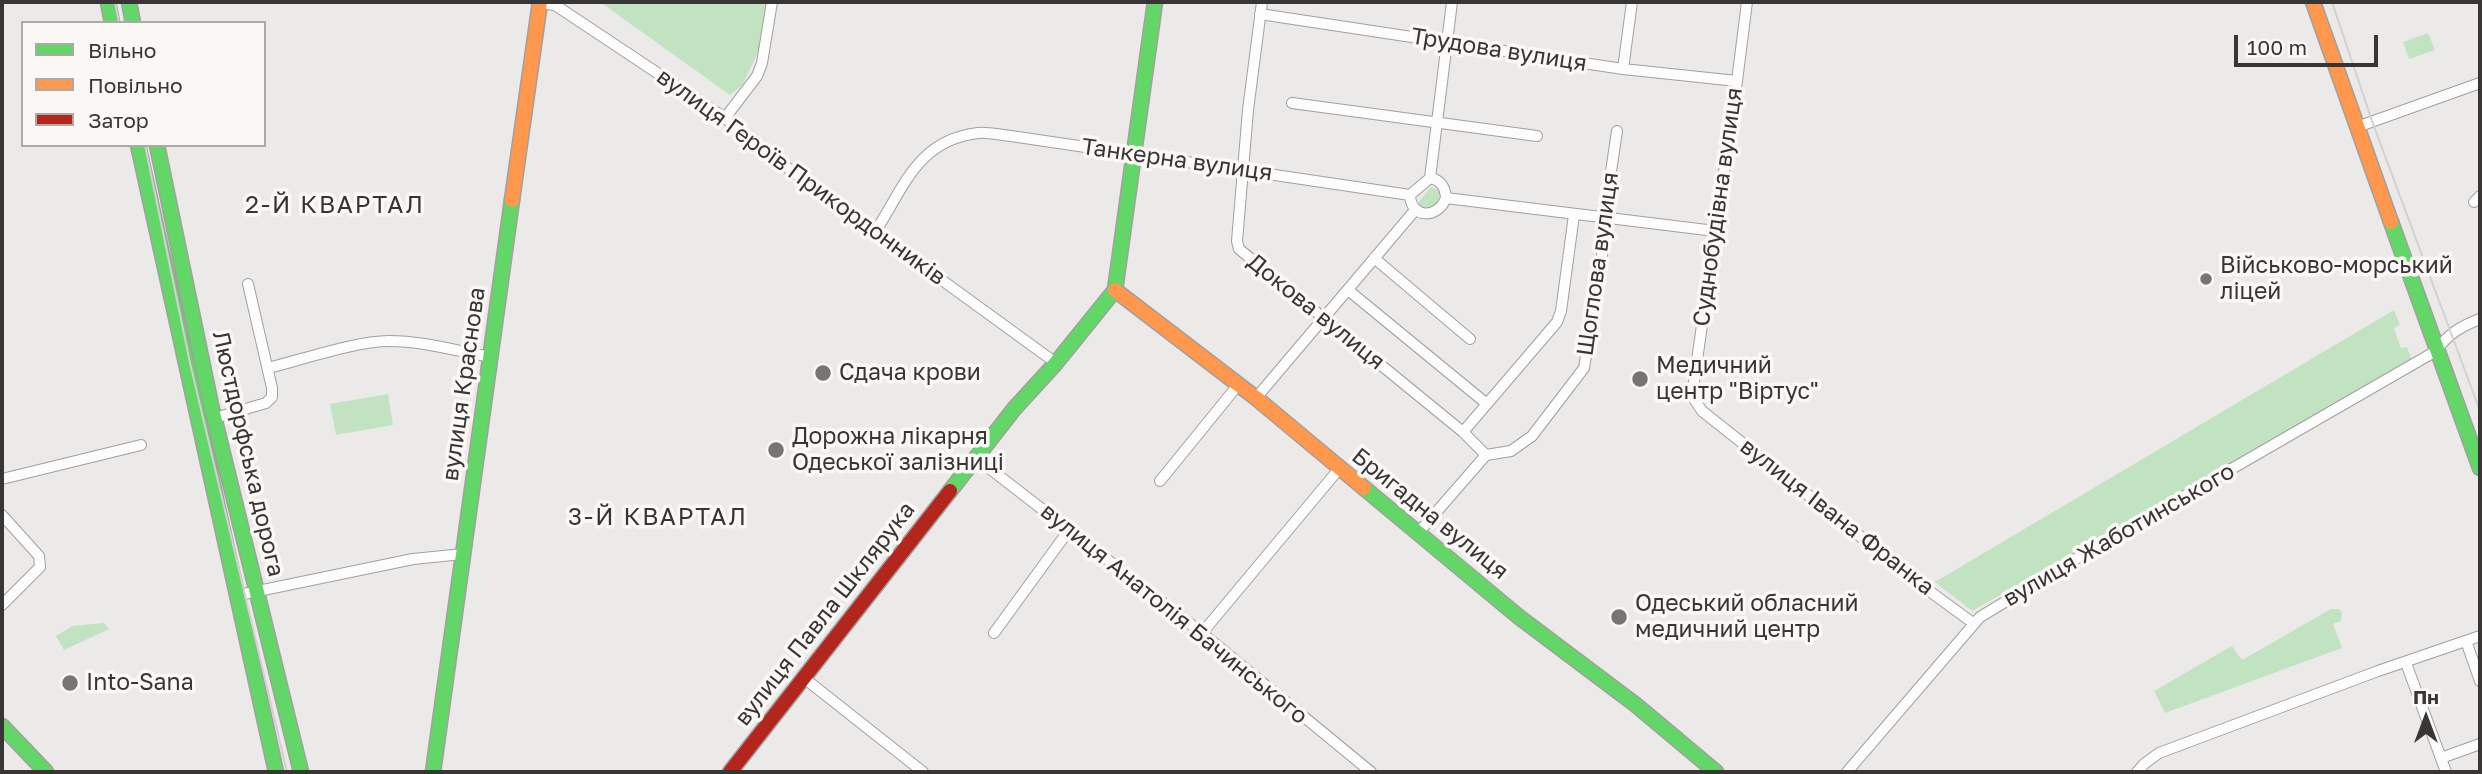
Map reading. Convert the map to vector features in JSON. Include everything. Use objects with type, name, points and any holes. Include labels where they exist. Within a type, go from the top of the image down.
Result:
[{"type":"main road","points":[[108,2],[112,21]]},
{"type":"main road","points":[[129,2],[133,21]]},
{"type":"main road","name":"вулиця Краснова","points":[[433,772],[540,2]]},
{"type":"main road","points":[[1115,290],[1136,155],[1155,2]]},
{"type":"main road","points":[[2313,2],[2480,468]]},
{"type":"main road","name":"Люстдорфська дорога","points":[[138,147],[196,420],[239,595],[276,772]]},
{"type":"main road","name":"Люстдорфська дорога","points":[[157,147],[215,418],[301,772]]},
{"type":"main road","name":"вулиця Павла Шклярука","points":[[730,772],[1014,409],[1056,363],[1115,290]]},
{"type":"main road","name":"Бригадна вулиця","points":[[1115,290],[1256,398],[1519,617],[1616,690],[1716,772]]},
{"type":"main road","points":[[2,726],[46,772]]},
{"type":"street","name":"вулиця Героїв Прикордонників","points":[[540,2],[555,5],[726,118],[756,145],[1056,363]]},
{"type":"street","points":[[726,118],[757,76],[762,63],[772,2]]},
{"type":"street","name":"Докова вулиця","points":[[1262,2],[1248,110],[1237,241],[1239,249],[1463,432],[1486,455]]},
{"type":"street","points":[[1446,198],[1437,211],[1430,214],[1416,209],[1410,202],[1410,195],[1430,178],[1452,2]]},
{"type":"street","points":[[1623,69],[1632,2]]},
{"type":"street","name":"Суднобудівна вулиця","points":[[1702,411],[1694,398],[1693,388],[1746,2]]},
{"type":"street","name":"Трудова вулиця","points":[[1260,14],[1623,69],[1737,81]]},
{"type":"street","points":[[2357,127],[2480,83]]},
{"type":"street","points":[[1292,103],[1537,136]]},
{"type":"street","name":"Щоглова вулиця","points":[[1486,455],[1511,451],[1532,436],[1584,368],[1603,249],[1604,219],[1617,131]]},
{"type":"street","name":"Танкерна вулиця","points":[[875,232],[900,193],[908,174],[924,156],[943,143],[978,133],[1410,195]]},
{"type":"street","points":[[1430,178],[1437,179],[1442,184],[1446,198]]},
{"type":"street","points":[[1446,198],[1715,231]]},
{"type":"street","points":[[1256,398],[1416,209]]},
{"type":"street","points":[[1463,432],[1558,322],[1574,215]]},
{"type":"street","points":[[1374,258],[1470,338]]},
{"type":"street","points":[[215,418],[266,403],[272,397],[268,368],[248,284]]},
{"type":"street","points":[[1348,290],[1488,404]]},
{"type":"street","name":"вулиця Жаботинського","points":[[1847,772],[1973,622],[2084,554],[2436,351],[2444,339],[2457,329],[2480,319]]},
{"type":"street","points":[[268,368],[367,343],[388,341],[431,345],[490,357]]},
{"type":"street","points":[[1160,481],[1238,385]]},
{"type":"street","name":"вулиця Івана Франка","points":[[1702,411],[1928,590],[1973,622]]},
{"type":"street","points":[[2,479],[142,445]]},
{"type":"street","points":[[1419,532],[1486,455]]},
{"type":"street","name":"вулиця Анатолія Бачинського","points":[[976,458],[1202,633],[1371,772]]},
{"type":"street","points":[[1202,633],[1339,469]]},
{"type":"street","points":[[2,515],[39,556],[40,563],[40,567],[2,605]]},
{"type":"street","points":[[994,633],[1069,530]]},
{"type":"street","points":[[239,595],[413,559],[463,554]]},
{"type":"street","points":[[2144,769],[2159,753],[2480,636]]},
{"type":"street","points":[[2466,641],[2480,681]]},
{"type":"street","points":[[2406,663],[2446,772]]},
{"type":"street","points":[[804,678],[923,772]]},
{"type":"street","points":[[2441,758],[2480,744]]},
{"type":"green space","points":[[600,2],[767,2],[759,50],[743,84],[730,95]]},
{"type":"green space","points":[[2428,33],[2435,50],[2409,59],[2403,42]]},
{"type":"green space","points":[[1431,187],[1439,190],[1439,202],[1433,209],[1422,209],[1417,204]]},
{"type":"green space","points":[[2394,310],[2400,325],[2394,328],[2401,348],[2407,347],[2412,361],[1972,611],[1935,582]]},
{"type":"green space","points":[[388,394],[393,425],[336,435],[330,404]]},
{"type":"green space","points":[[2331,609],[2339,609],[2342,613],[2341,621],[2333,624],[2342,648],[2165,713],[2154,691],[2232,646],[2242,660]]},
{"type":"green space","points":[[104,623],[109,629],[64,650],[56,636],[72,626]]},
{"type":"tram line","points":[[115,2],[119,21]]},
{"type":"tram line","points":[[2332,2],[2372,121],[2480,411]]},
{"type":"tram line","points":[[145,147],[190,363],[287,772]]},
{"type":"traffic: fast","points":[[108,2],[112,21]]},
{"type":"traffic: fast","points":[[129,2],[133,21]]},
{"type":"traffic: fast","points":[[950,491],[1014,409],[1056,363],[1115,290],[1155,2]]},
{"type":"traffic: fast","points":[[138,147],[276,772]]},
{"type":"traffic: fast","points":[[157,147],[211,405],[301,772]]},
{"type":"traffic: fast","points":[[433,772],[512,200]]},
{"type":"traffic: fast","points":[[2391,222],[2480,468]]},
{"type":"traffic: fast","points":[[1364,488],[1519,617],[1636,705],[1716,772]]},
{"type":"traffic: fast","points":[[2,726],[46,772]]},
{"type":"traffic: slow","points":[[512,200],[540,2]]},
{"type":"traffic: slow","points":[[2313,2],[2391,222]]},
{"type":"traffic: slow","points":[[1115,290],[1256,398],[1364,488]]},
{"type":"traffic: jam","points":[[730,772],[950,491]]},
{"type":"place","name":"Військово-морський ліцей","points":[[2206,279]]},
{"type":"place","name":"Сдача крови","points":[[823,373]]},
{"type":"place","name":"Медичний центр \"Віртус\"","points":[[1640,379]]},
{"type":"place","name":"Дорожна лікарня Одеської залізниці","points":[[776,450]]},
{"type":"place","name":"Одеський обласний медичний центр","points":[[1619,617]]},
{"type":"place","name":"Into-Sana","points":[[70,683]]},
{"type":"district","name":"2-Й КВАРТАЛ","points":[[335,205]]},
{"type":"district","name":"3-Й КВАРТАЛ","points":[[658,517]]}]
